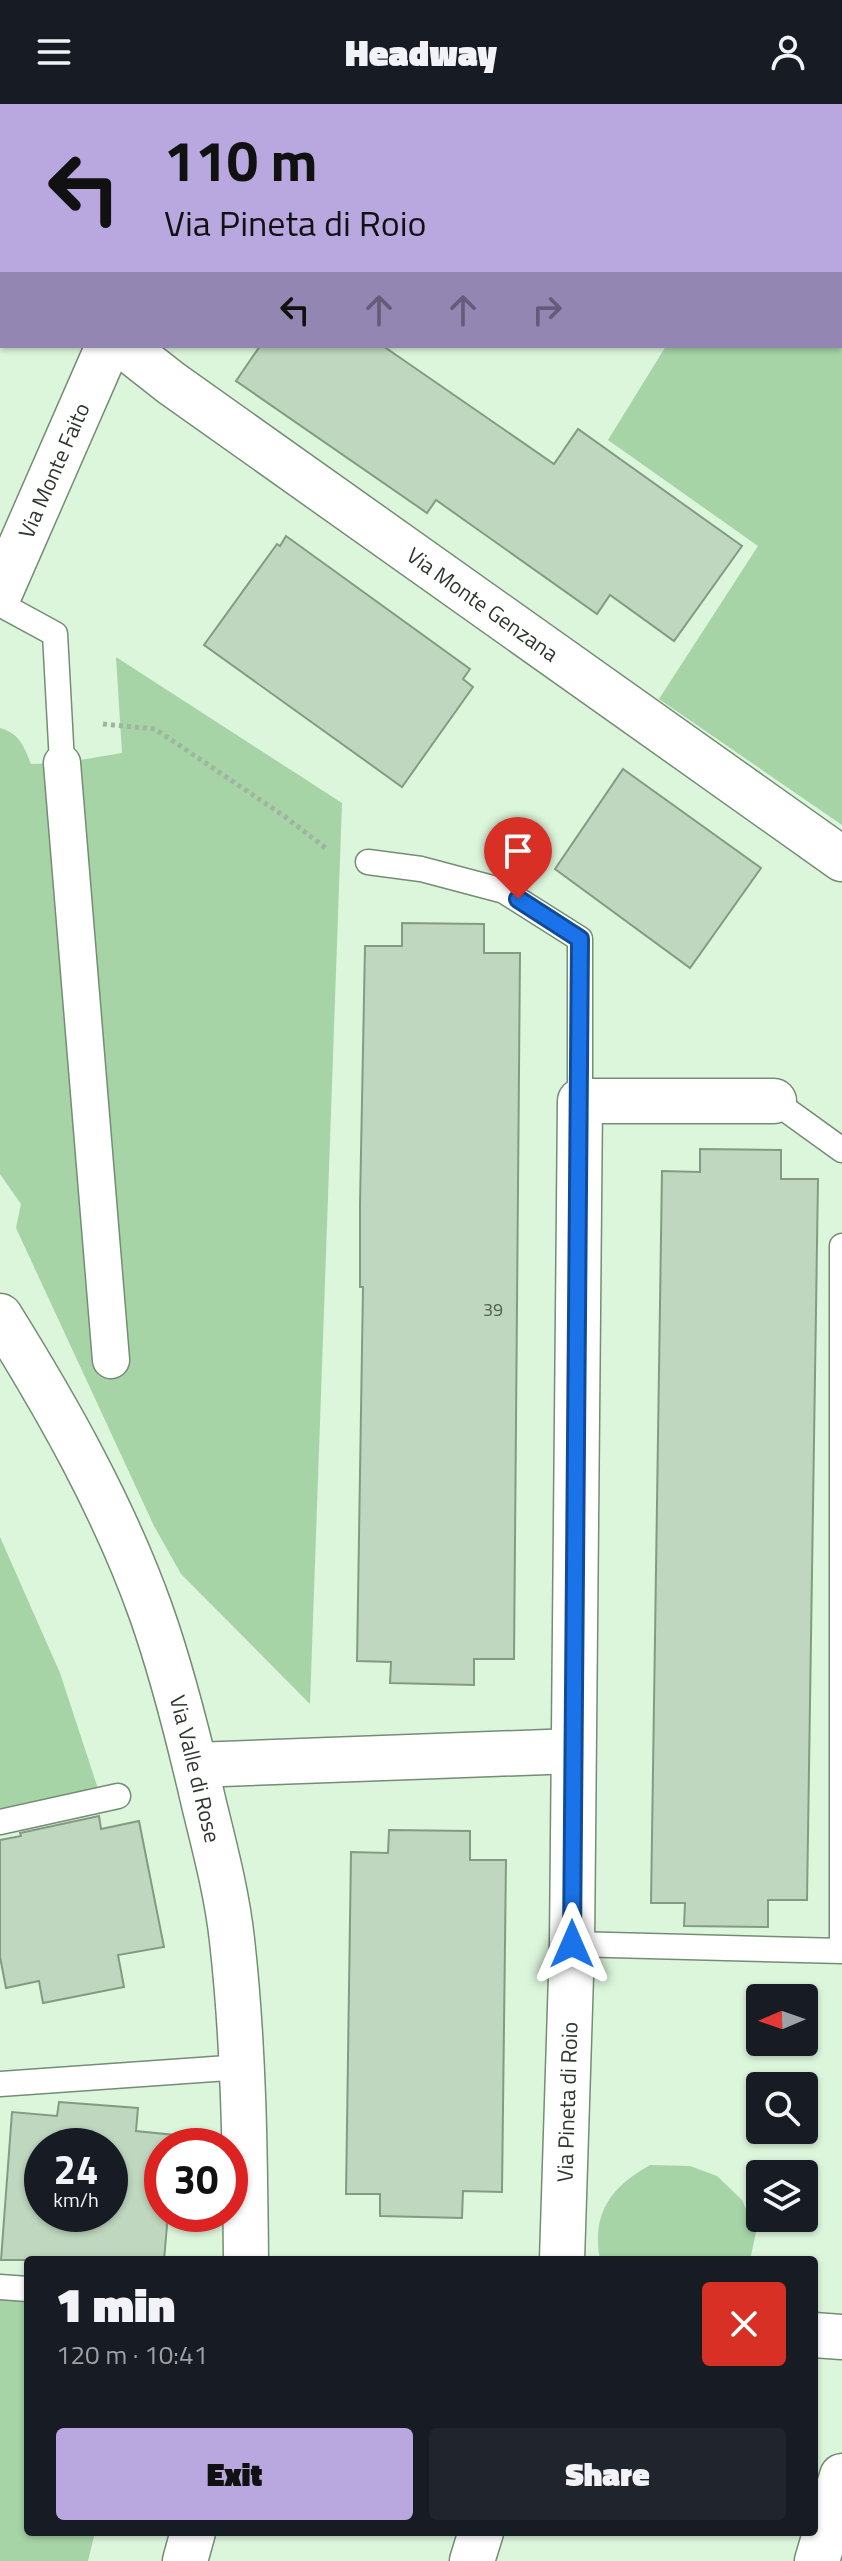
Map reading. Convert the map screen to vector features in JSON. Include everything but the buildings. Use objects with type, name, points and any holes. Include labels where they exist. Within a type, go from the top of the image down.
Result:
[{"type":"street","name":"Via Monte Faito","points":[[0,593],[107,348]]},
{"type":"street","name":"Via Monte Genzana","points":[[127,348],[171,383],[842,859]]},
{"type":"street","points":[[62,763],[111,1360]]},
{"type":"street","points":[[580,1101],[774,1101]]},
{"type":"street","name":"Via Pineta di Roio","points":[[562,2256],[572,1944],[580,1101]]},
{"type":"street","name":"Via Valle di Rose","points":[[0,1316],[26,1357],[105,1502],[150,1611],[183,1716],[216,1851],[232,1938],[242,2067],[246,2256]]},
{"type":"street","points":[[195,1765],[573,1751]]},
{"type":"street","points":[[818,2335],[842,2337]]},
{"type":"street","points":[[817,2561],[842,2476]]},
{"type":"street","points":[[185,2561],[192,2536]]},
{"type":"street","points":[[472,2561],[480,2536]]},
{"type":"lane","points":[[0,604],[55,634],[62,763]]},
{"type":"lane","name":"Via Pineta di Roio","points":[[368,862],[421,869],[504,891],[580,939],[580,1101]]},
{"type":"lane","points":[[774,1101],[842,1150]]},
{"type":"lane","points":[[572,1944],[842,1951],[842,1246]]},
{"type":"lane","points":[[0,1822],[118,1796]]},
{"type":"lane","points":[[0,2084],[242,2067]]},
{"type":"lane","points":[[0,2287],[24,2289]]},
{"type":"path","points":[[60,722],[155,729],[284,816],[340,860],[368,862]]},
{"type":"green space","points":[[665,348],[842,348],[842,825],[659,699],[758,546],[608,440]]},
{"type":"green space","points":[[116,657],[342,803],[310,1704],[181,1574],[154,1526],[16,1228],[21,1204],[0,1174],[0,728],[16,737],[31,764],[62,763],[122,753]]},
{"type":"green space","points":[[0,1537],[60,1673],[101,1798],[0,1819]]},
{"type":"green space","points":[[650,2165],[690,2166],[717,2176],[742,2200],[746,2209],[746,2232],[756,2232],[751,2256],[600,2256],[602,2215],[607,2203],[624,2183]]},
{"type":"green space","points":[[0,2292],[24,2293],[24,2536],[94,2536],[88,2561],[0,2561]]},
{"type":"route","points":[[518,899],[580,939],[572,1944]]}]
